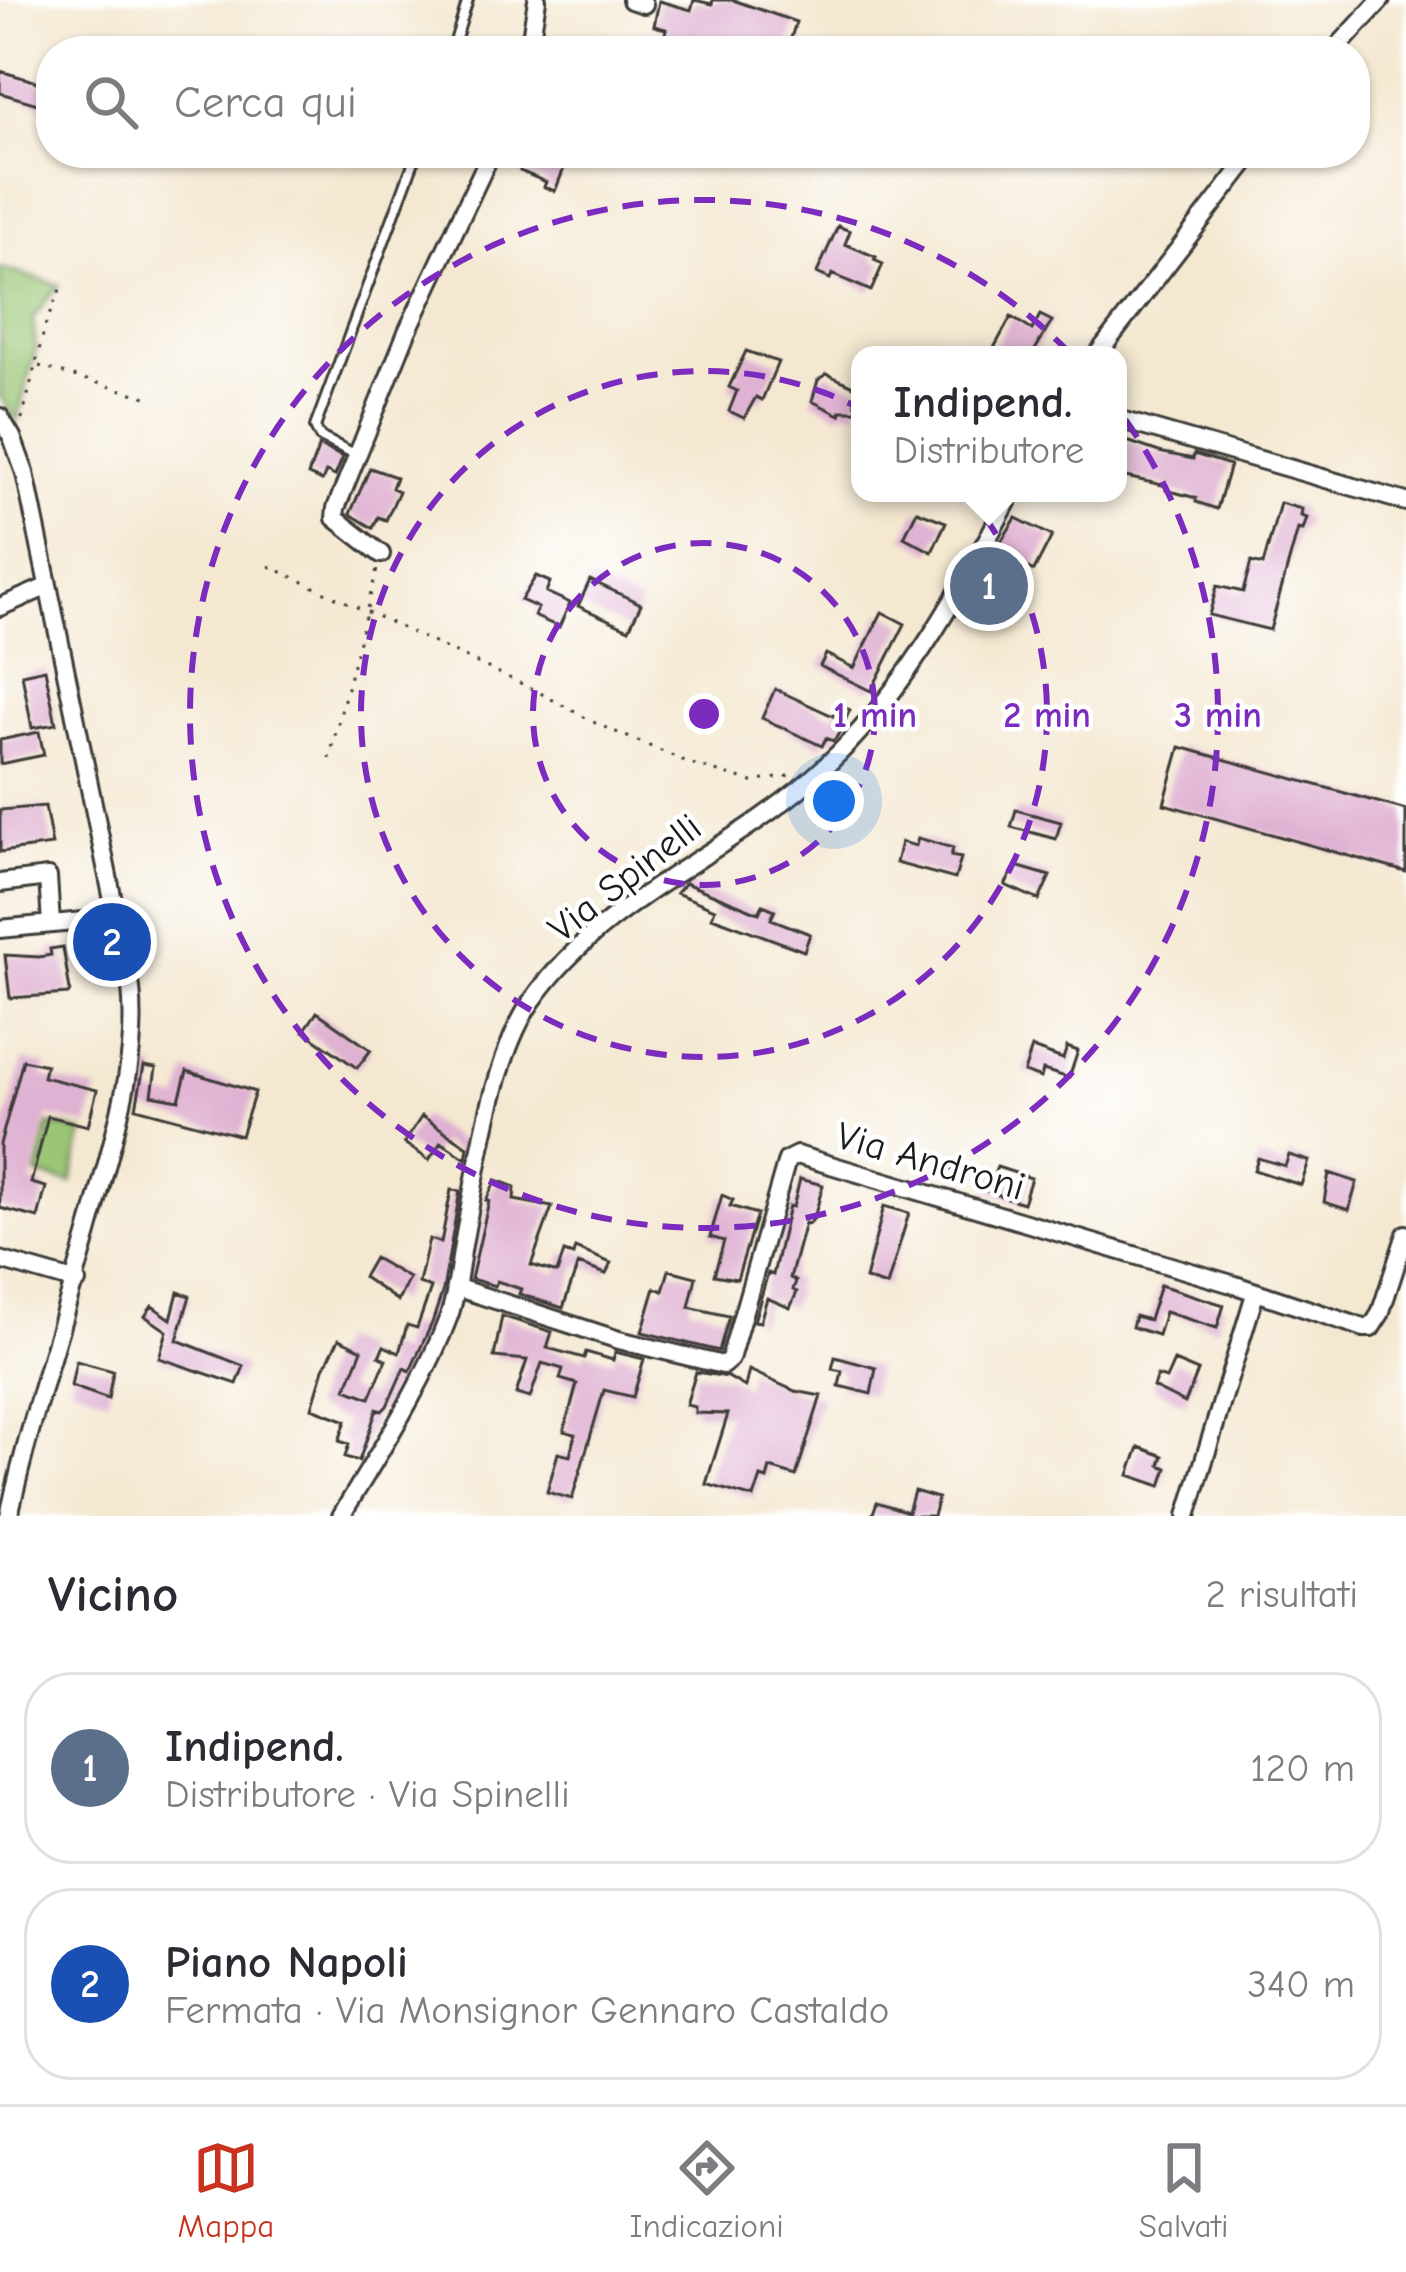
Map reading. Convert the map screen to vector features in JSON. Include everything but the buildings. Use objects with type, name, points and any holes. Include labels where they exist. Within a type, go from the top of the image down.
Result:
[{"type":"street","points":[[531,36],[537,0]]},
{"type":"street","points":[[1348,36],[1381,0]]},
{"type":"street","points":[[381,554],[334,518],[407,332],[484,168]]},
{"type":"street","points":[[1104,346],[1241,168]]},
{"type":"street","points":[[0,417],[25,473],[131,988],[134,1034],[126,1089],[77,1282],[9,1516]]},
{"type":"street","points":[[1127,422],[1406,502]]},
{"type":"street","name":"Via Spinelli","points":[[341,1516],[399,1418],[450,1314],[503,1063],[531,1003],[584,940],[808,782],[883,705],[943,623],[1007,502]]},
{"type":"street","points":[[0,608],[46,587]]},
{"type":"street","points":[[0,883],[48,877],[51,924]]},
{"type":"street","points":[[0,929],[115,918]]},
{"type":"street","name":"Via Androni","points":[[455,1287],[619,1340],[723,1365],[730,1359],[787,1160],[797,1154],[1255,1294]]},
{"type":"street","points":[[1187,1516],[1255,1294],[1371,1328],[1406,1234]]},
{"type":"street","points":[[0,1259],[77,1282]]},
{"type":"lane","points":[[457,36],[468,0]]},
{"type":"lane","points":[[357,455],[320,437],[315,427],[411,168]]},
{"type":"path","points":[[12,436],[22,420],[46,323],[61,287]]},
{"type":"path","points":[[36,365],[153,399]]},
{"type":"path","points":[[329,759],[381,554]]},
{"type":"path","points":[[268,566],[533,689],[597,724],[692,764],[752,782],[796,776],[808,782]]},
{"type":"green space","points":[[0,268],[59,285],[33,318],[36,349],[17,421],[0,397]]},
{"type":"green space","points":[[49,1124],[83,1132],[71,1183],[37,1175]]},
{"type":"place","name":"Indipend.","points":[[989,586]]},
{"type":"place","name":"Piano Napoli","points":[[112,942]]}]
